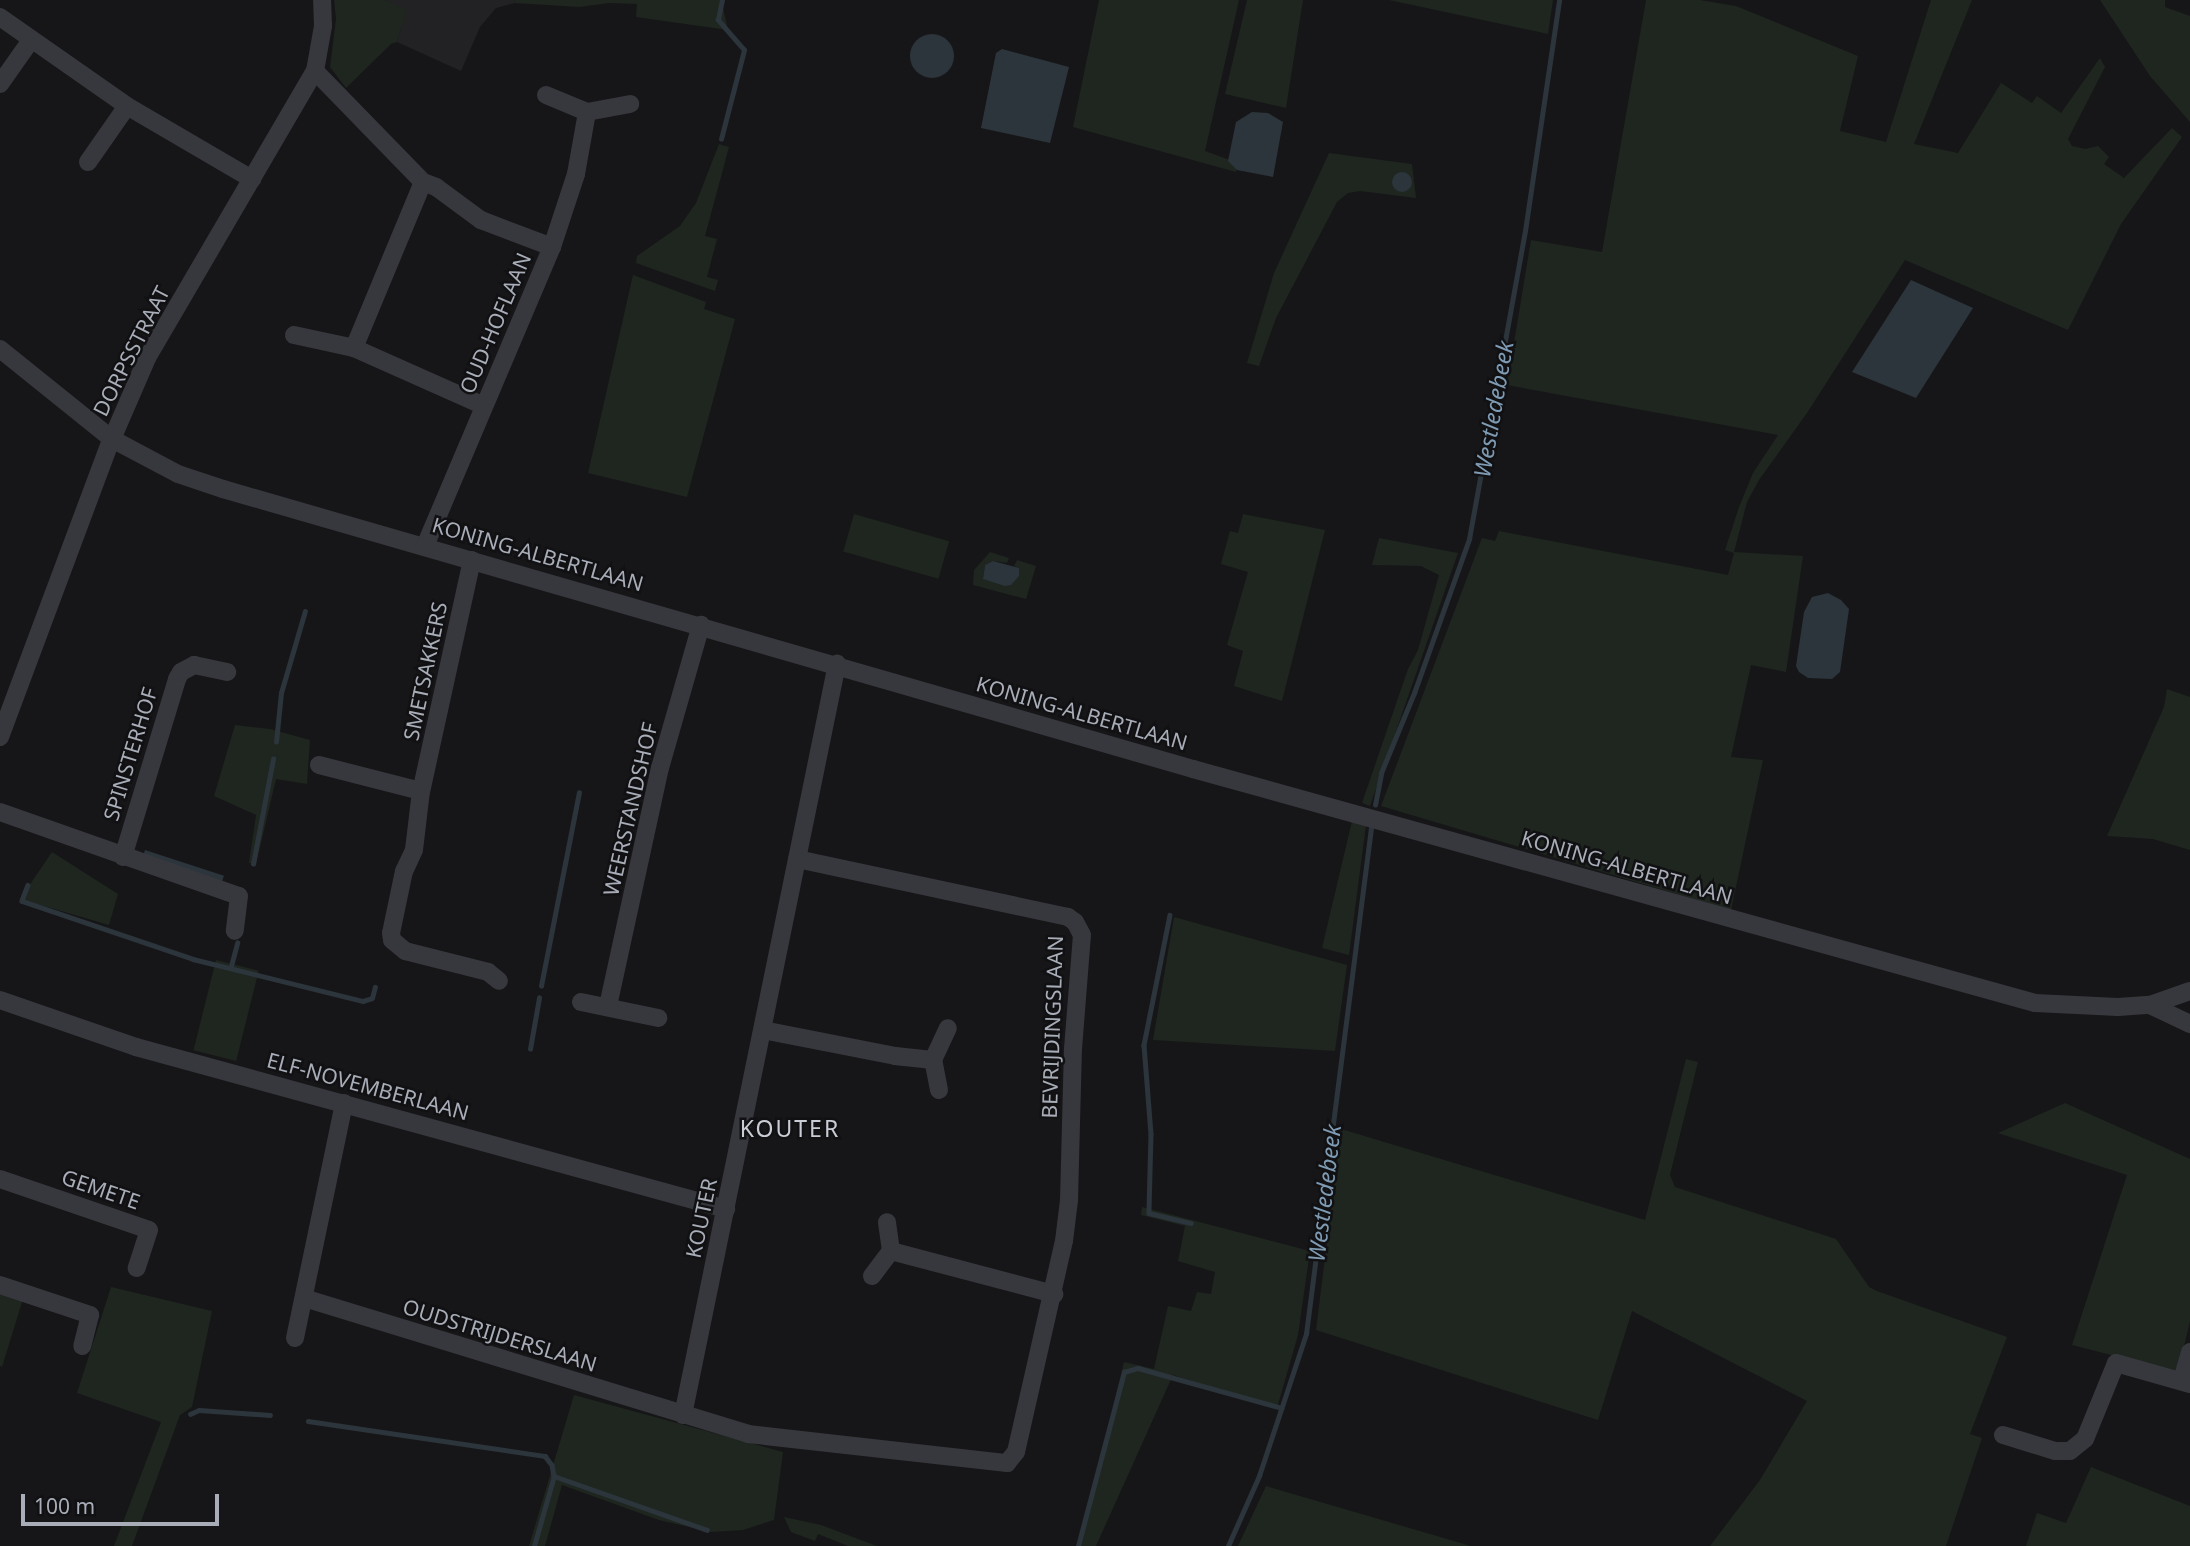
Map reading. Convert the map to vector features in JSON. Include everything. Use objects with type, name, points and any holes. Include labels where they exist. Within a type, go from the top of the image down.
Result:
[{"type":"street","name":"DORPSSTRAAT","points":[[0,737],[112,439],[147,359],[315,71],[323,26],[322,0]]},
{"type":"street","points":[[0,17],[127,106],[252,179]]},
{"type":"street","points":[[0,84],[31,40]]},
{"type":"street","points":[[315,71],[424,182],[436,187],[481,220],[552,247]]},
{"type":"street","points":[[546,95],[587,112],[630,104]]},
{"type":"street","points":[[88,162],[127,106]]},
{"type":"street","name":"OUD-HOFLAAN","points":[[425,546],[552,247],[576,174],[587,112]]},
{"type":"street","points":[[354,348],[424,182]]},
{"type":"street","points":[[293,335],[354,348],[484,406]]},
{"type":"street","name":"KONING-ALBERTLAAN","points":[[0,349],[112,439],[178,474],[1207,773],[2035,1003],[2089,1007],[2150,1004],[2190,991]]},
{"type":"street","name":"SMETSAKKERS","points":[[472,560],[421,791],[414,850],[404,871],[392,940],[405,951],[488,972],[499,981]]},
{"type":"street","name":"WEERSTANDSHOF","points":[[608,1006],[660,768],[701,625]]},
{"type":"street","name":"KOUTER","points":[[683,1415],[836,664]]},
{"type":"street","name":"SPINSTERHOF","points":[[123,856],[181,672],[194,666],[227,672]]},
{"type":"street","points":[[319,765],[421,791]]},
{"type":"street","name":"SPINSTERHOF","points":[[0,812],[239,897],[236,931]]},
{"type":"street","name":"BEVRIJDINGSLAAN","points":[[683,1415],[748,1434],[785,1440],[1007,1464],[1016,1451],[1054,1294],[1069,1200],[1073,1049],[1082,946],[1080,929],[1068,917],[797,859]]},
{"type":"street","name":"ELF-NOVEMBERLAAN","points":[[0,1000],[136,1047],[726,1209]]},
{"type":"street","points":[[581,1002],[658,1018]]},
{"type":"street","points":[[2150,1004],[2190,1024]]},
{"type":"street","points":[[939,1090],[933,1060],[948,1028]]},
{"type":"street","points":[[763,1030],[894,1056],[933,1060]]},
{"type":"street","points":[[295,1338],[344,1103]]},
{"type":"street","name":"GEMETE","points":[[0,1179],[149,1230],[137,1268]]},
{"type":"street","points":[[872,1276],[891,1251],[887,1222]]},
{"type":"street","points":[[891,1251],[1054,1294]]},
{"type":"street","points":[[0,1285],[90,1315],[82,1346]]},
{"type":"street","name":"OUDSTRIJDERSLAAN","points":[[304,1298],[683,1415]]},
{"type":"street","points":[[2003,1435],[2055,1451],[2070,1451],[2085,1439],[2116,1363],[2186,1382],[2190,1352]]},
{"type":"shaded area","points":[[334,0],[385,0],[407,10],[397,42],[391,44],[346,88],[330,67],[336,19]]},
{"type":"shaded area","points":[[385,0],[514,0],[515,3],[496,8],[480,27],[461,71],[397,42],[406,11]]},
{"type":"shaded area","points":[[514,0],[725,0],[723,8],[728,30],[636,17],[637,4],[609,3],[579,7],[515,3]]},
{"type":"shaded area","points":[[1099,0],[1239,0],[1205,151],[1238,163],[1236,172],[1073,127]]},
{"type":"shaded area","points":[[1247,0],[1303,0],[1286,108],[1225,94]]},
{"type":"shaded area","points":[[1389,0],[1553,0],[1548,34]]},
{"type":"shaded area","points":[[1646,0],[1700,0],[1736,6],[1858,56],[1840,131],[1886,142],[1931,0],[1972,0],[1914,144],[1958,153],[2001,83],[2032,103],[2037,96],[2061,113],[2100,58],[2105,67],[2068,139],[2072,146],[2085,149],[2098,146],[2109,157],[2104,164],[2124,178],[2172,128],[2182,137],[2121,224],[2068,330],[1905,260],[1807,413],[1759,480],[1747,502],[1734,552],[1803,556],[1786,672],[1751,665],[1731,757],[1763,760],[1731,910],[1381,806],[1482,538],[1495,541],[1499,531],[1728,575],[1734,553],[1725,550],[1739,507],[1753,473],[1778,435],[1507,385],[1531,240],[1602,252]]},
{"type":"shaded area","points":[[2100,0],[2165,0],[2165,7],[2190,16],[2190,122],[2150,76]]},
{"type":"shaded area","points":[[932,34],[948,40],[954,56],[948,72],[932,78],[916,72],[910,56],[916,40]]},
{"type":"shaded area","points":[[1002,49],[1069,67],[1050,143],[981,128],[996,53]]},
{"type":"shaded area","points":[[1252,112],[1268,113],[1283,122],[1273,177],[1237,170],[1228,161],[1236,122]]},
{"type":"shaded area","points":[[719,144],[729,147],[705,236],[717,239],[707,277],[718,280],[715,291],[636,263],[637,256],[680,226],[696,203]]},
{"type":"shaded area","points":[[1329,153],[1412,164],[1416,198],[1360,191],[1348,193],[1337,202],[1276,318],[1259,366],[1247,363],[1274,273]]},
{"type":"shaded area","points":[[1402,172],[1409,175],[1412,182],[1409,189],[1402,192],[1395,189],[1392,182],[1395,175]]},
{"type":"shaded area","points":[[633,275],[706,302],[704,309],[735,319],[687,497],[588,473]]},
{"type":"shaded area","points":[[1911,280],[1973,308],[1916,398],[1852,372]]},
{"type":"shaded area","points":[[854,514],[949,541],[938,579],[843,551]]},
{"type":"shaded area","points":[[1243,514],[1325,530],[1282,701],[1234,686],[1243,651],[1227,645],[1248,572],[1221,564],[1230,531],[1238,533]]},
{"type":"shaded area","points":[[1379,538],[1458,553],[1370,806],[1362,803],[1408,669],[1418,650],[1439,575],[1421,566],[1372,565]]},
{"type":"shaded area","points":[[990,552],[1009,558],[1007,563],[993,561],[985,565],[983,579],[1019,569],[1014,566],[1017,560],[1036,566],[1026,599],[973,585],[974,570]]},
{"type":"shaded area","points":[[993,561],[1019,568],[1019,576],[1011,585],[1005,586],[983,579],[985,565]]},
{"type":"shaded area","points":[[1828,593],[1841,600],[1849,609],[1840,672],[1832,679],[1808,678],[1799,672],[1796,666],[1804,612],[1812,597]]},
{"type":"shaded area","points":[[2167,689],[2190,697],[2190,850],[2153,839],[2107,836],[2164,707]]},
{"type":"shaded area","points":[[235,725],[270,729],[310,740],[307,784],[276,779],[256,864],[249,863],[256,815],[214,796]]},
{"type":"shaded area","points":[[1352,821],[1366,825],[1349,955],[1322,948]]},
{"type":"shaded area","points":[[145,850],[224,876],[222,881],[143,856]]},
{"type":"shaded area","points":[[52,852],[118,894],[109,925],[20,899]]},
{"type":"shaded area","points":[[1174,917],[1347,965],[1335,1051],[1153,1040]]},
{"type":"shaded area","points":[[216,960],[259,971],[236,1061],[194,1050]]},
{"type":"shaded area","points":[[1686,1059],[1698,1062],[1670,1175],[1675,1187],[1836,1239],[1869,1287],[2007,1337],[1970,1434],[1982,1438],[1946,1546],[1710,1546],[1760,1480],[1807,1401],[1632,1311],[1598,1420],[1316,1330],[1341,1129],[1645,1220]]},
{"type":"shaded area","points":[[2065,1103],[2190,1159],[2190,1321],[2178,1372],[2072,1345],[2127,1175],[1998,1133]]},
{"type":"shaded area","points":[[1142,1207],[1310,1251],[1298,1335],[1277,1408],[1173,1375],[1096,1546],[1079,1546],[1124,1362],[1154,1369],[1168,1306],[1191,1311],[1197,1292],[1211,1294],[1215,1272],[1178,1261],[1185,1226],[1141,1215]]},
{"type":"shaded area","points":[[111,1287],[212,1311],[192,1407],[180,1415],[132,1546],[114,1546],[161,1422],[77,1393]]},
{"type":"shaded area","points":[[0,1291],[23,1299],[2,1367],[0,1366]]},
{"type":"shaded area","points":[[574,1395],[783,1452],[774,1520],[743,1530],[711,1532],[659,1520],[562,1485],[545,1546],[529,1546]]},
{"type":"shaded area","points":[[2091,1467],[2190,1506],[2190,1546],[2026,1546],[2037,1513],[2066,1523]]},
{"type":"shaded area","points":[[1266,1486],[1471,1546],[1238,1546]]},
{"type":"shaded area","points":[[784,1517],[821,1525],[877,1546],[848,1546],[818,1534],[815,1541],[791,1532]]},
{"type":"waterway","points":[[721,139],[744,50],[718,20],[722,0]]},
{"type":"waterway","name":"Westledebeek","points":[[1375,805],[1381,773],[1414,693],[1469,539],[1525,231],[1559,0]]},
{"type":"waterway","points":[[276,742],[281,693],[305,611]]},
{"type":"waterway","points":[[253,864],[273,759]]},
{"type":"waterway","points":[[541,986],[579,793]]},
{"type":"waterway","name":"Westledebeek","points":[[1228,1546],[1259,1476],[1306,1334],[1371,828]]},
{"type":"waterway","points":[[28,885],[22,901],[193,959],[363,1001],[372,998],[375,987]]},
{"type":"waterway","points":[[1170,915],[1144,1045],[1151,1134],[1149,1213],[1191,1223]]},
{"type":"waterway","points":[[231,966],[237,943]]},
{"type":"waterway","points":[[530,1049],[539,998]]},
{"type":"waterway","points":[[1078,1546],[1124,1372],[1138,1368],[1282,1408]]},
{"type":"waterway","points":[[190,1414],[199,1410],[270,1415]]},
{"type":"waterway","points":[[308,1421],[545,1456],[552,1465],[554,1476]]},
{"type":"waterway","points":[[534,1546],[554,1476],[707,1530]]},
{"type":"district","name":"KOUTER","points":[[790,1128]]}]
